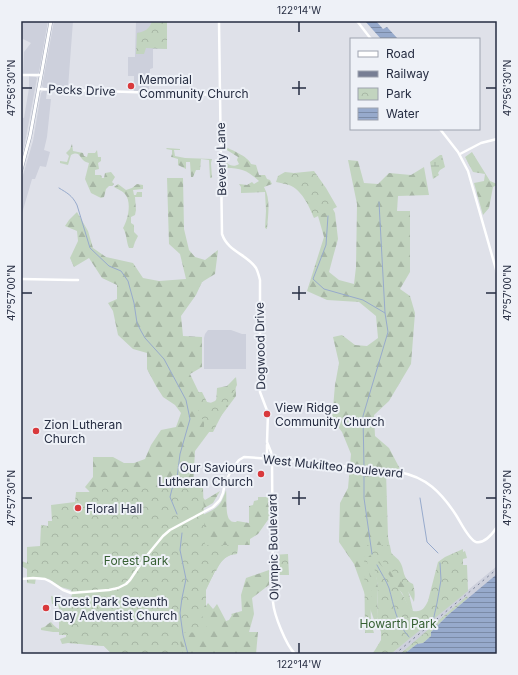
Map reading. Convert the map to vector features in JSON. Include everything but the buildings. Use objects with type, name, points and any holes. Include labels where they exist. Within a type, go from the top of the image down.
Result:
[{"type":"main road","points":[[21,170],[30,138],[51,21]]},
{"type":"street","name":"Beverly Lane","points":[[219,21],[222,234],[226,243],[253,264],[258,272],[260,280]]},
{"type":"street","points":[[357,21],[370,38]]},
{"type":"street","points":[[21,75],[42,75]]},
{"type":"street","name":"Pecks Drive","points":[[39,89],[220,95]]},
{"type":"street","points":[[441,130],[460,154],[468,171],[497,273]]},
{"type":"street","points":[[460,154],[481,143],[497,138]]},
{"type":"street","points":[[21,279],[78,280]]},
{"type":"street","name":"Dogwood Drive","points":[[260,280],[260,392],[268,413],[267,442],[272,458]]},
{"type":"street","points":[[263,458],[267,455],[267,442]]},
{"type":"street","name":"West Mukilteo Boulevard","points":[[21,579],[45,579],[70,593],[109,590],[122,587],[130,580],[144,559],[163,536],[170,530],[216,504],[220,500],[225,483],[232,469],[241,458],[272,458],[411,474],[425,481],[436,490],[456,514],[474,541],[478,542],[484,540],[491,535],[497,527]]},
{"type":"street","name":"Olympic Boulevard","points":[[272,458],[273,602],[275,613],[283,632],[290,648],[295,654]]},
{"type":"shaded area","points":[[23,21],[48,21],[38,74],[23,74],[24,52],[31,43],[21,38]]},
{"type":"shaded area","points":[[54,21],[73,21],[67,89],[44,88],[42,86]]},
{"type":"shaded area","points":[[136,21],[167,21],[167,49],[153,49],[153,68],[150,69],[149,91],[134,91],[134,76],[128,76],[128,57],[135,57]]},
{"type":"shaded area","points":[[29,76],[37,78],[21,158],[21,117],[24,118],[29,88]]},
{"type":"shaded area","points":[[43,91],[47,91],[46,99],[51,99],[47,137],[44,150],[50,152],[46,167],[40,166],[35,179],[32,179],[21,217],[21,182],[33,141],[41,93]]},
{"type":"shaded area","points":[[208,330],[231,330],[246,334],[246,369],[204,369],[204,338]]},
{"type":"shaded area","points":[[497,566],[497,575],[401,654],[391,654]]},
{"type":"green space","points":[[152,21],[167,21],[167,49],[146,48],[144,54],[136,54],[137,33],[146,30]]},
{"type":"green space","points":[[72,144],[73,151],[83,153],[84,156],[87,157],[88,153],[95,153],[97,150],[98,157],[101,157],[101,161],[98,163],[99,169],[95,170],[95,175],[101,175],[102,178],[104,178],[105,173],[111,172],[115,177],[112,182],[114,184],[106,189],[104,197],[101,198],[91,193],[85,179],[89,163],[84,161],[78,154],[71,155],[68,165],[60,163],[60,161],[67,162],[69,156],[66,153]]},
{"type":"green space","points":[[224,146],[246,158],[251,164],[256,165],[259,175],[265,175],[267,179],[270,180],[272,184],[264,187],[268,197],[267,229],[265,228],[265,192],[241,193],[241,187],[239,184],[247,185],[252,182],[254,184],[259,181],[248,172],[241,169],[226,168],[224,173],[224,156],[227,163],[230,165],[234,166],[239,164],[237,160],[238,157],[223,148]]},
{"type":"green space","points":[[166,149],[180,149],[174,150],[175,156],[212,159],[212,178],[210,178],[209,160],[201,159],[200,170],[196,170],[193,177],[191,177],[190,162],[186,162],[186,169],[178,165],[178,159],[171,157],[172,150]]},
{"type":"green space","points":[[472,152],[490,181],[497,184],[493,187],[489,208],[483,215],[474,183],[484,181],[485,174],[473,172],[465,157]]},
{"type":"green space","points":[[442,155],[445,167],[440,170],[438,173],[439,175],[433,179],[430,162]]},
{"type":"green space","points":[[348,160],[358,161],[364,183],[378,184],[389,173],[411,175],[424,167],[429,195],[398,196],[397,211],[410,211],[410,272],[400,289],[410,296],[415,313],[411,364],[389,401],[374,415],[375,436],[389,448],[400,469],[386,471],[388,537],[392,559],[405,577],[413,611],[408,606],[402,593],[374,561],[378,587],[377,628],[354,564],[339,542],[340,503],[348,488],[351,454],[342,432],[332,419],[335,385],[339,363],[333,337],[342,335],[355,345],[367,346],[378,338],[376,316],[359,302],[327,300],[307,291],[324,237],[318,216],[303,192],[323,190],[335,213],[338,239],[329,272],[339,280],[354,284],[356,267],[357,204]]},
{"type":"green space","points":[[314,171],[337,207],[314,218],[301,194],[294,187],[276,182],[278,176],[285,172],[294,173]]},
{"type":"green space","points":[[167,178],[183,178],[184,229],[189,250],[195,257],[205,260],[218,250],[215,274],[202,282],[196,295],[181,316],[183,336],[202,337],[202,367],[190,374],[203,401],[216,404],[217,388],[227,386],[235,378],[236,396],[195,451],[193,486],[205,500],[220,491],[213,503],[187,518],[91,496],[85,487],[93,477],[93,457],[113,457],[124,463],[134,463],[145,459],[151,445],[161,430],[176,427],[181,413],[175,405],[163,397],[156,386],[147,369],[147,353],[133,349],[118,335],[113,311],[108,303],[117,299],[117,285],[102,278],[89,258],[74,267],[70,258],[78,241],[77,231],[65,226],[77,212],[88,231],[93,248],[106,257],[133,263],[143,278],[159,281],[186,279],[180,254],[169,244]]},
{"type":"green space","points":[[118,184],[126,190],[137,184],[143,185],[143,189],[133,190],[134,195],[136,195],[137,192],[142,192],[142,197],[135,197],[135,215],[131,217],[131,223],[134,225],[134,232],[138,236],[133,248],[129,248],[123,228],[128,216],[129,206],[127,197],[124,193],[114,187]]},
{"type":"green space","points":[[236,377],[237,385],[213,432],[204,432],[204,419],[198,419],[198,392],[202,392],[208,404],[215,401]]},
{"type":"green space","name":"Forest Park","points":[[203,487],[205,545],[238,545],[237,554],[230,555],[222,561],[215,571],[206,590],[206,604],[201,613],[206,622],[206,632],[178,633],[183,654],[110,654],[104,646],[72,643],[72,635],[59,635],[59,604],[52,604],[51,596],[66,600],[71,598],[71,590],[61,587],[49,579],[36,577],[35,584],[27,583],[27,569],[21,566],[21,561],[27,563],[27,547],[40,546],[41,525],[48,526],[48,521],[52,521],[51,505],[75,502],[76,492],[102,492],[102,488]]},
{"type":"green space","points":[[226,490],[227,514],[230,521],[233,522],[237,521],[249,523],[249,506],[253,505],[254,501],[258,500],[258,497],[270,497],[270,517],[258,534],[250,539],[250,545],[238,545],[237,554],[230,555],[222,561],[205,591],[206,606],[208,603],[213,609],[217,604],[226,621],[229,620],[232,615],[231,614],[242,611],[241,595],[246,578],[269,570],[269,585],[252,598],[254,614],[249,632],[258,632],[256,654],[110,654],[104,646],[68,643],[62,644],[60,639],[66,637],[66,632],[41,630],[41,628],[51,622],[60,629],[71,630],[53,598],[55,597],[64,603],[199,517],[213,510],[222,501]]},
{"type":"green space","name":"Howarth Park","points":[[364,545],[390,545],[391,552],[402,565],[405,577],[413,584],[415,595],[414,602],[402,583],[377,555],[373,554],[369,556],[367,563],[371,584],[371,619],[374,633],[365,633]]},
{"type":"green space","name":"Howarth Park","points":[[463,549],[463,552],[465,551],[467,558],[463,559],[463,565],[467,565],[468,591],[391,654],[372,654],[381,640],[381,632],[377,617],[378,587],[373,561],[376,560],[387,572],[413,611],[419,611],[424,608],[428,601],[438,562],[445,557]]},
{"type":"green space","points":[[288,554],[289,575],[273,575],[272,555]]},
{"type":"green space","name":"Howarth Park","points":[[467,596],[468,598],[431,632],[431,636],[423,643],[417,644],[404,654],[400,654]]},
{"type":"water","points":[[365,21],[376,21],[383,29],[387,27],[397,38],[380,38]]},
{"type":"water","points":[[497,574],[497,654],[404,654],[417,644],[423,643],[431,636],[431,632],[448,615]]},
{"type":"waterway","points":[[59,188],[67,193],[77,205],[90,248],[109,266],[121,271],[128,281],[134,303],[137,323],[145,338],[164,359],[186,400],[190,419],[180,454],[177,478],[170,497],[177,514]]},
{"type":"waterway","points":[[364,467],[363,416],[388,332],[385,313],[379,202]]},
{"type":"waterway","points":[[328,216],[326,245],[313,279],[324,289],[363,300],[385,313]]},
{"type":"waterway","points":[[364,470],[364,498],[372,554]]},
{"type":"waterway","points":[[420,498],[427,542],[438,553]]},
{"type":"waterway","points":[[182,533],[180,550],[186,579],[180,613],[183,635],[188,654]]},
{"type":"waterway","points":[[428,625],[433,621],[437,603],[441,580],[440,563]]},
{"type":"waterway","points":[[377,565],[389,588],[398,620],[409,637]]},
{"type":"railway","points":[[395,654],[497,569]]},
{"type":"place","name":"Memorial Community Church","points":[[131,86]]},
{"type":"place","name":"View Ridge Community Church","points":[[267,414]]},
{"type":"place","name":"Zion Lutheran Church","points":[[36,431]]},
{"type":"place","name":"Our Saviours Lutheran Church","points":[[261,474]]},
{"type":"place","name":"Floral Hall","points":[[78,508]]},
{"type":"place","name":"Forest Park Seventh Day Adventist Church","points":[[46,608]]}]
